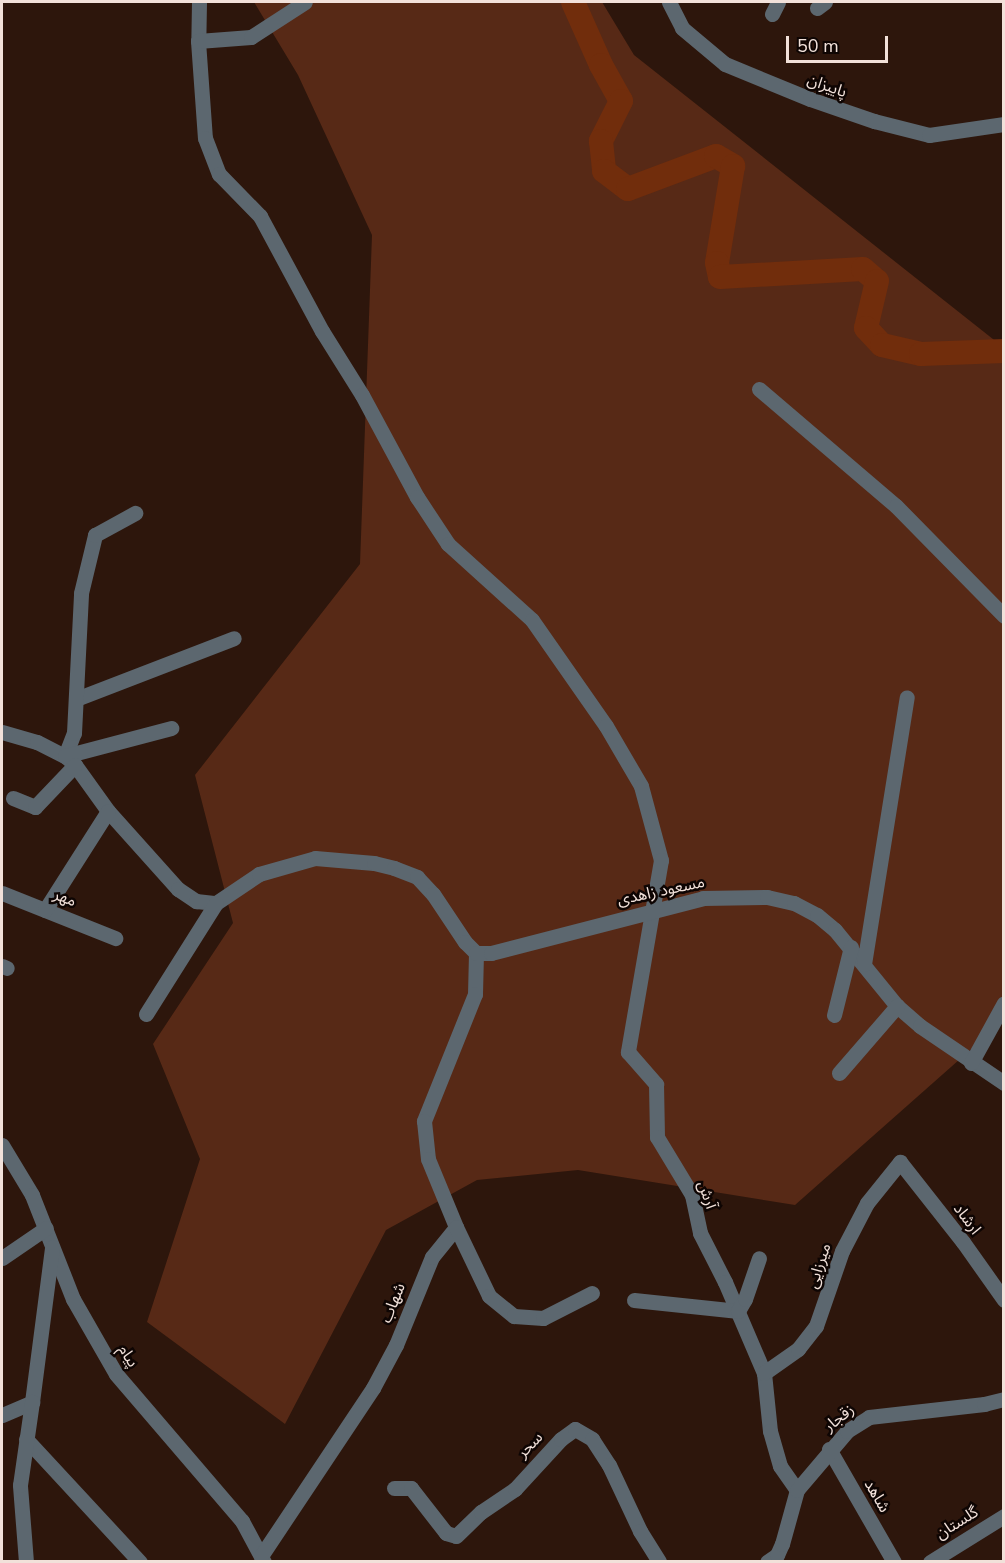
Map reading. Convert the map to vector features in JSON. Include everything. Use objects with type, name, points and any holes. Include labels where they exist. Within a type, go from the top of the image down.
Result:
[{"type":"street","points":[[199,2],[198,40],[205,138],[219,174],[260,216],[322,331],[362,394],[417,497],[448,544],[532,620],[606,726],[641,786],[661,860],[654,909]]},
{"type":"street","points":[[198,40],[251,37],[305,2]]},
{"type":"street","name":"پاییزان","points":[[669,2],[682,28],[725,64],[810,99],[874,121],[929,135],[1004,124]]},
{"type":"street","points":[[759,389],[896,506],[947,555],[1004,616]]},
{"type":"street","points":[[13,798],[35,807],[70,760],[74,733],[81,593],[95,535],[135,513]]},
{"type":"street","points":[[76,699],[234,638]]},
{"type":"street","points":[[864,964],[907,697]]},
{"type":"street","points":[[70,760],[171,728]]},
{"type":"street","points":[[2,732],[38,742],[70,760],[108,810],[178,889],[196,901],[216,903]]},
{"type":"street","points":[[45,910],[108,810]]},
{"type":"street","points":[[146,1014],[216,903],[259,874],[315,858],[374,863],[417,877],[476,953],[475,994],[424,1121],[428,1159],[456,1227],[489,1296],[514,1316],[543,1318],[592,1293]]},
{"type":"street","name":"مهر","points":[[2,893],[115,938]]},
{"type":"street","name":"مسعود زاهدی","points":[[476,953],[491,953],[654,909],[704,898],[767,897],[794,903],[817,915],[851,946],[897,1006],[971,1063],[1004,1083]]},
{"type":"street","name":"آرش","points":[[654,909],[628,1052],[656,1084],[657,1137],[692,1195],[700,1233],[738,1311],[764,1373],[769,1398],[770,1431],[777,1457],[780,1466],[797,1490]]},
{"type":"street","points":[[834,1015],[851,946]]},
{"type":"street","points":[[971,1063],[1004,1003]]},
{"type":"street","points":[[838,1073],[897,1006]]},
{"type":"street","name":"پیام","points":[[2,1145],[33,1195],[73,1299],[116,1374],[242,1521],[262,1559]]},
{"type":"street","name":"ارشاد","points":[[900,1162],[963,1242],[1004,1300]]},
{"type":"street","name":"میرزایی","points":[[764,1373],[798,1348],[816,1326],[842,1251],[867,1203],[900,1162]]},
{"type":"street","name":"شهاب","points":[[262,1559],[373,1388],[396,1345],[432,1257],[456,1227]]},
{"type":"street","points":[[2,1258],[45,1228]]},
{"type":"street","points":[[26,1562],[20,1485],[52,1246]]},
{"type":"street","points":[[634,1300],[738,1311],[745,1299],[759,1258]]},
{"type":"street","name":"زقجار","points":[[775,1559],[797,1490],[829,1449],[847,1431],[869,1416],[976,1405],[1004,1399]]},
{"type":"street","points":[[2,1415],[32,1402]]},
{"type":"street","name":"سحر","points":[[394,1488],[411,1488],[446,1533],[456,1536],[481,1512],[515,1488],[561,1439],[575,1429],[592,1439],[609,1466],[640,1531],[659,1562]]},
{"type":"street","points":[[26,1438],[140,1562]]},
{"type":"street","name":"شاهد","points":[[829,1449],[894,1562]]},
{"type":"street","name":"گلستان","points":[[930,1562],[1004,1516]]},
{"type":"shaded area","points":[[254,2],[602,2],[634,55],[1003,347],[1003,1021],[795,1205],[578,1170],[477,1180],[386,1230],[285,1424],[147,1322],[200,1159],[153,1044],[233,923],[195,775],[360,564],[372,235],[298,75]]},
{"type":"waterway","points":[[573,2],[601,65],[621,101],[601,141],[604,171],[628,189],[716,156],[733,166],[717,263],[720,277],[863,269],[877,281],[866,328],[882,345],[921,354],[1004,351]]}]
